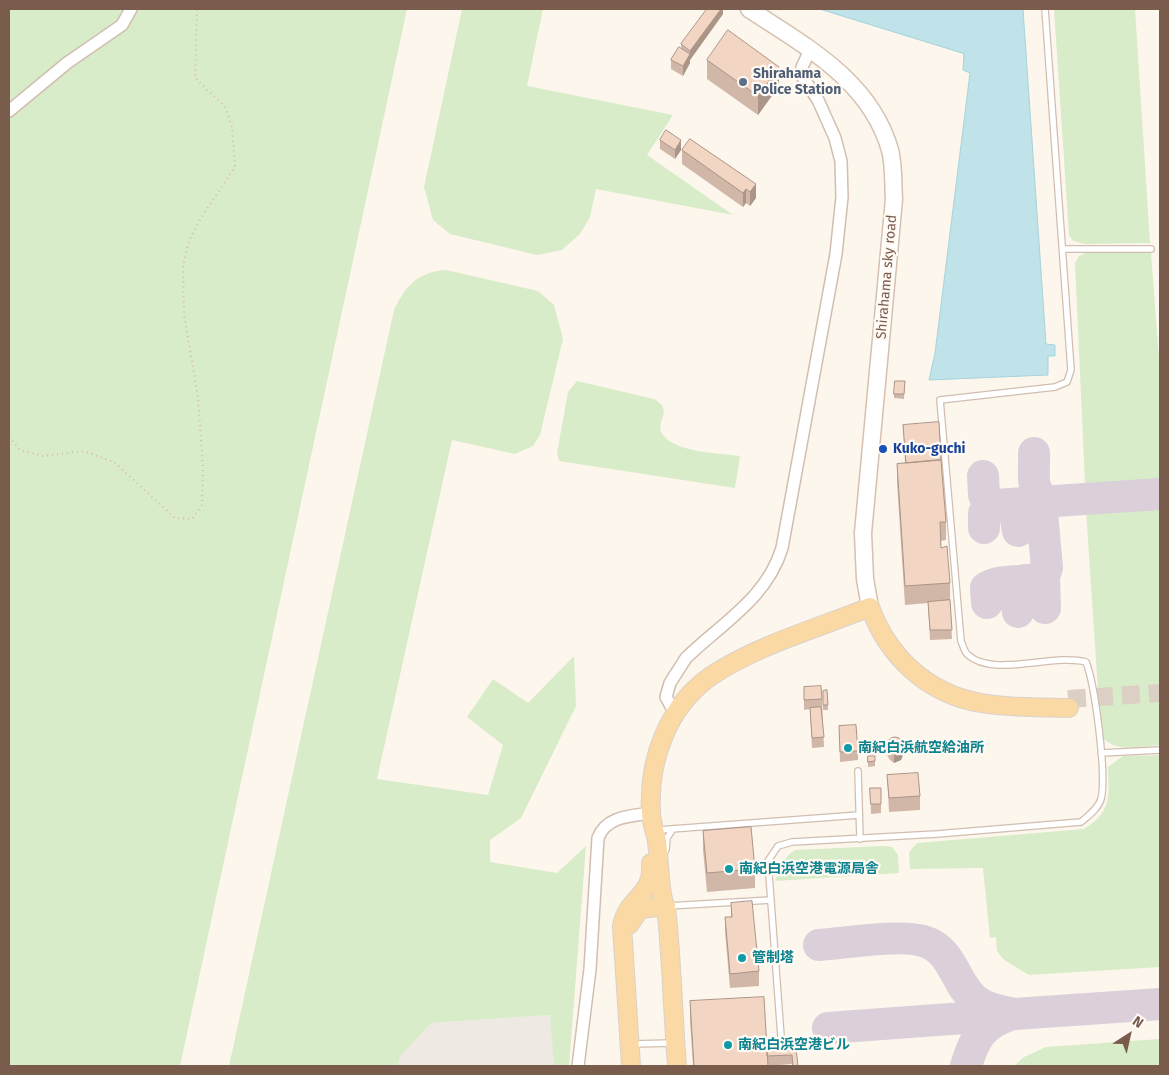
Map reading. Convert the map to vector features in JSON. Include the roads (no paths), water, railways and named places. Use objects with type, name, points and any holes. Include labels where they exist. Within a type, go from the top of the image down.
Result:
[{"type":"main road","points":[[631,1066],[624,958],[624,916],[629,906],[647,889],[651,880],[652,771],[657,753],[678,710],[698,687],[726,667],[759,651],[870,607],[887,643],[904,664],[919,676],[950,694],[982,703],[999,705],[1068,704]]},
{"type":"main road","points":[[652,822],[656,838],[662,894],[666,906],[677,1066]]},
{"type":"main road","points":[[624,958],[630,922],[637,912],[644,908],[666,906]]},
{"type":"street","points":[[9,111],[67,63],[122,25],[131,9]]},
{"type":"street","name":"Shirahama sky road","points":[[749,9],[831,64],[865,99],[882,130],[890,151],[894,200],[864,533],[865,579],[870,607]]},
{"type":"street","points":[[678,710],[671,706],[666,697],[678,669],[692,653],[770,579],[782,548],[836,254],[842,198],[841,162],[835,138],[818,100],[802,76],[802,67],[810,50]]},
{"type":"street","points":[[578,1066],[590,969],[598,838],[603,829],[612,820],[652,822]]},
{"type":"lane","points":[[782,1056],[768,861],[778,846],[792,842],[1081,822],[1092,813],[1101,800],[1101,753],[1091,676],[1086,662],[1073,658],[1002,664],[979,662],[966,654],[961,641],[940,400],[1055,386],[1067,382],[1072,370],[1045,9]]},
{"type":"lane","points":[[1064,249],[1151,249]]},
{"type":"lane","points":[[1101,753],[1160,750]]},
{"type":"lane","points":[[858,771],[860,838]]},
{"type":"lane","points":[[652,822],[673,829],[859,816]]},
{"type":"lane","points":[[666,854],[667,838],[673,829]]},
{"type":"lane","points":[[666,862],[666,906],[771,900]]},
{"type":"lane","points":[[630,1044],[675,1043]]},
{"type":"water","points":[[820,9],[1023,9],[1046,344],[1055,345],[1055,356],[1048,356],[1048,375],[929,380],[935,353],[970,73],[963,70],[964,54]]},
{"type":"tunnel","points":[[1068,699],[1160,693]]},
{"type":"place","name":"Shirahama Police Station","points":[[743,82]]},
{"type":"place","name":"Kuko-guchi","points":[[883,449]]},
{"type":"place","name":"南紀白浜航空給油所","points":[[848,748]]},
{"type":"place","name":"南紀白浜空港電源局舎","points":[[729,869]]},
{"type":"place","name":"管制塔","points":[[742,958]]},
{"type":"place","name":"南紀白浜空港ビル","points":[[728,1045]]}]
